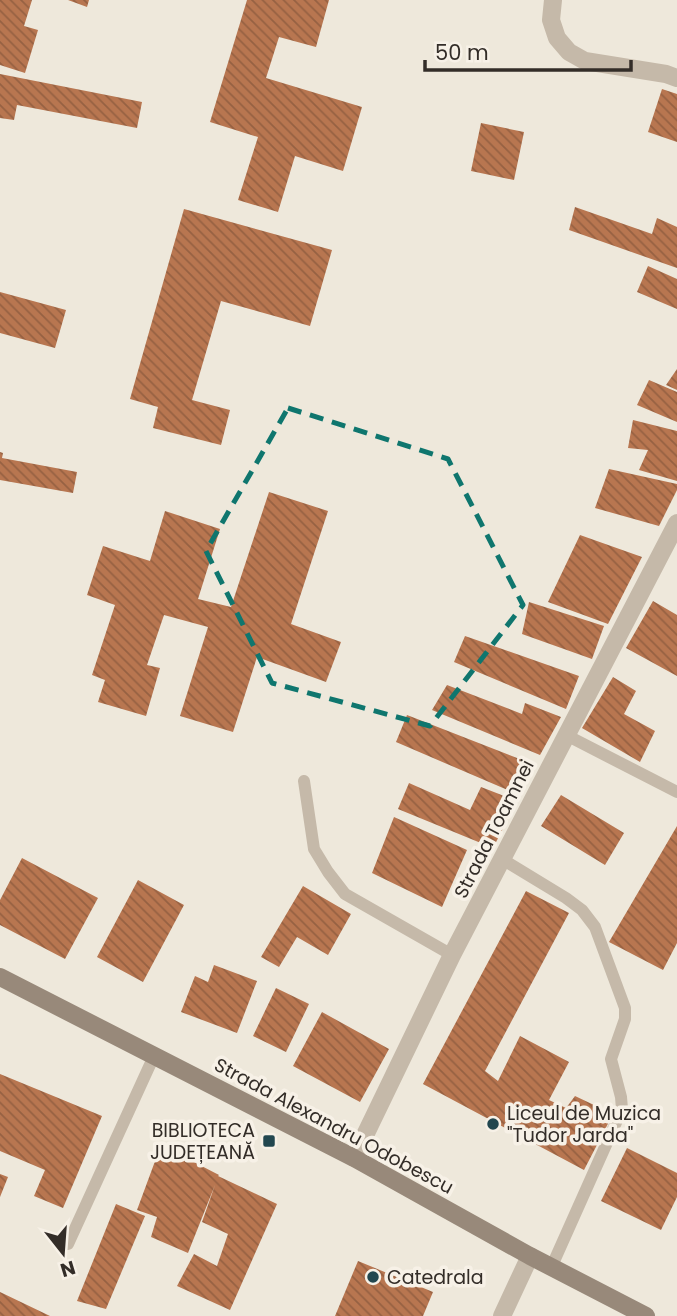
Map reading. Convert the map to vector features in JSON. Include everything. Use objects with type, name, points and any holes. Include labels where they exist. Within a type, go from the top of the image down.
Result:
[{"type":"main road","name":"Strada Alexandru Odobescu","points":[[0,977],[354,1158],[551,1268],[646,1316]]},
{"type":"street","points":[[553,0],[551,20],[557,38],[569,52],[585,61],[677,78]]},
{"type":"street","name":"Strada Toamnei","points":[[354,1158],[452,955],[677,523]]},
{"type":"street","points":[[502,1316],[530,1256]]},
{"type":"lane","points":[[566,735],[677,792]]},
{"type":"lane","points":[[304,781],[314,849],[345,894],[452,955]]},
{"type":"lane","points":[[502,859],[582,910],[595,927],[625,1009],[625,1019],[611,1059],[622,1109],[551,1268]]},
{"type":"lane","points":[[68,1244],[154,1056]]},
{"type":"highlighted area","points":[[288,408],[448,459],[523,605],[430,726],[272,683],[206,551]]},
{"type":"building","points":[[0,0],[32,0],[24,26],[38,30],[25,73],[0,65]]},
{"type":"building","points":[[68,0],[89,0],[87,7]]},
{"type":"building","points":[[247,0],[329,0],[316,47],[279,37],[266,78],[362,107],[343,171],[295,156],[278,212],[238,200],[258,137],[210,122]]},
{"type":"building","points":[[0,74],[142,102],[137,128],[17,105],[14,120],[0,118]]},
{"type":"building","points":[[662,89],[677,94],[677,142],[648,132]]},
{"type":"building","points":[[481,123],[524,132],[514,180],[471,171]]},
{"type":"building","points":[[575,207],[652,234],[657,218],[677,227],[677,268],[569,230]]},
{"type":"building","points":[[184,209],[332,250],[310,326],[221,301],[192,400],[230,410],[221,445],[153,428],[158,407],[130,399]]},
{"type":"building","points":[[648,266],[677,279],[677,309],[637,292]]},
{"type":"building","points":[[0,292],[66,310],[55,348],[0,333]]},
{"type":"building","points":[[677,369],[677,390],[666,385]]},
{"type":"building","points":[[649,380],[677,392],[677,422],[637,405]]},
{"type":"building","points":[[633,420],[677,431],[677,481],[639,470],[648,450],[628,448]]},
{"type":"building","points":[[0,452],[3,453],[2,458],[77,472],[73,493],[0,480]]},
{"type":"building","points":[[609,469],[677,484],[677,490],[659,526],[595,508]]},
{"type":"building","points":[[269,492],[328,511],[291,624],[341,642],[326,682],[257,657],[233,732],[180,716],[208,627],[164,615],[147,665],[160,668],[146,716],[98,702],[105,680],[92,675],[115,605],[87,595],[103,546],[150,561],[165,511],[220,529],[198,599],[231,607]]},
{"type":"building","points":[[580,535],[642,557],[608,624],[548,602]]},
{"type":"building","points":[[653,601],[677,615],[677,676],[626,648]]},
{"type":"building","points":[[529,602],[604,626],[592,659],[522,634]]},
{"type":"building","points":[[465,636],[579,676],[566,709],[454,662]]},
{"type":"building","points":[[613,677],[636,691],[624,714],[655,731],[640,762],[582,728]]},
{"type":"building","points":[[447,685],[522,714],[525,703],[561,717],[540,755],[432,710]]},
{"type":"building","points":[[407,715],[535,765],[519,795],[396,742]]},
{"type":"building","points":[[409,783],[470,810],[481,787],[517,801],[493,848],[398,809]]},
{"type":"building","points":[[561,795],[624,833],[605,865],[541,826]]},
{"type":"building","points":[[394,817],[467,850],[442,907],[372,873]]},
{"type":"building","points":[[677,826],[677,943],[663,970],[609,942]]},
{"type":"building","points":[[22,858],[98,898],[65,959],[0,925],[0,900]]},
{"type":"building","points":[[138,880],[184,905],[143,982],[97,957]]},
{"type":"building","points":[[303,886],[351,914],[328,955],[297,937],[279,967],[261,957]]},
{"type":"building","name":"Liceul de Muzica \"Tudor Jarda\"","points":[[526,891],[569,913],[485,1071],[498,1081],[520,1036],[569,1062],[549,1100],[566,1108],[575,1096],[613,1114],[584,1170],[423,1084]]},
{"type":"building","points":[[214,965],[257,981],[237,1033],[181,1012],[195,976],[208,982]]},
{"type":"building","points":[[276,988],[309,1004],[286,1052],[253,1036]]},
{"type":"building","points":[[322,1012],[389,1049],[360,1102],[293,1066]]},
{"type":"building","points":[[0,1074],[102,1116],[63,1208],[34,1196],[45,1170],[0,1151]]},
{"type":"building","points":[[161,1145],[277,1204],[230,1310],[177,1286],[194,1254],[217,1266],[228,1234],[202,1222],[215,1185],[188,1253],[151,1237],[157,1217],[137,1210]]},
{"type":"building","points":[[627,1148],[677,1173],[677,1197],[661,1230],[601,1201]]},
{"type":"building","points":[[0,1174],[8,1177],[0,1197]]},
{"type":"building","points":[[116,1204],[145,1216],[106,1309],[77,1301]]},
{"type":"building","name":"Catedrala","points":[[358,1261],[433,1292],[423,1316],[335,1316]]},
{"type":"building","points":[[0,1292],[50,1316],[0,1316]]},
{"type":"place","name":"Liceul de Muzica \"Tudor Jarda\"","points":[[493,1124]]},
{"type":"place","name":"BIBLIOTECA JUDEȚEANĂ","points":[[269,1141]]},
{"type":"place","name":"Catedrala","points":[[373,1277]]}]
